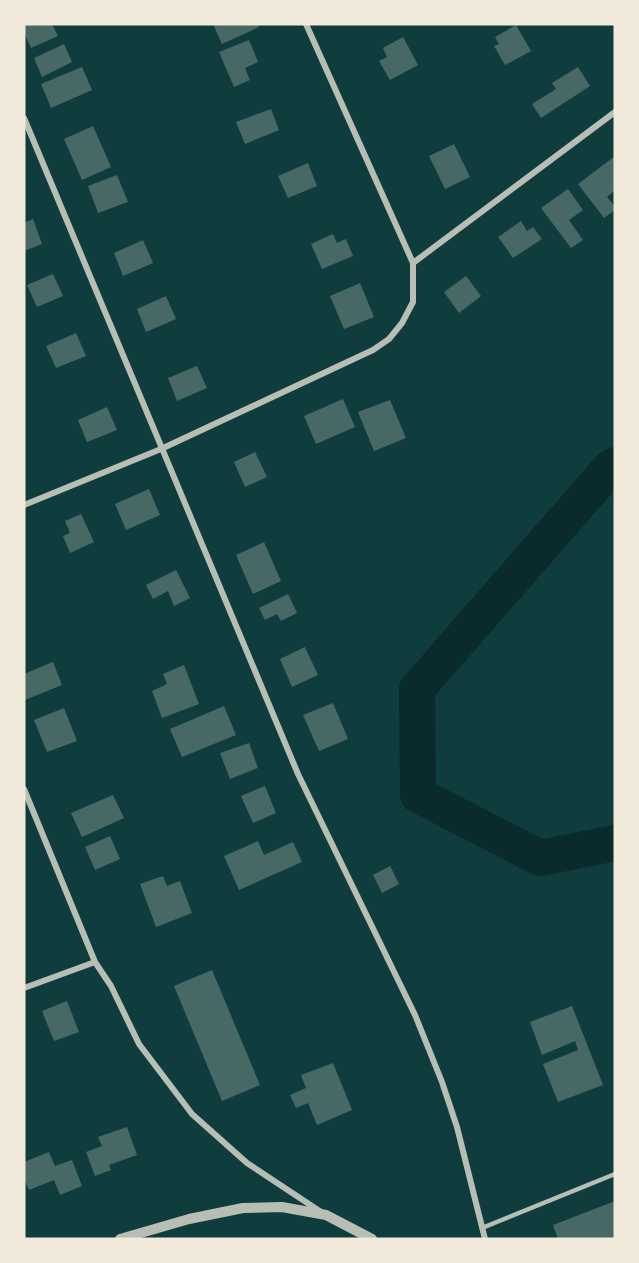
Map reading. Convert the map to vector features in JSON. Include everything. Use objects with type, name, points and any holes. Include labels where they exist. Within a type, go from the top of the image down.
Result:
[{"type":"street","points":[[24,505],[161,449],[373,350],[389,339],[402,323],[413,302],[413,263],[306,24]]},
{"type":"street","points":[[413,263],[615,112]]},
{"type":"street","points":[[24,118],[298,774],[415,1015],[457,1127],[485,1239]]},
{"type":"street","points":[[24,789],[95,962],[111,986],[139,1044],[192,1113],[247,1163],[326,1215],[372,1239]]},
{"type":"street","points":[[24,988],[95,962]]},
{"type":"street","points":[[120,1239],[189,1219],[243,1208],[282,1207],[326,1215]]},
{"type":"lane","points":[[482,1228],[615,1174]]},
{"type":"building","points":[[24,24],[52,24],[58,36],[31,48],[24,32]]},
{"type":"building","points":[[213,24],[258,24],[259,27],[222,44]]},
{"type":"building","points":[[516,25],[531,51],[505,65],[494,46],[499,44],[495,37]]},
{"type":"building","points":[[403,37],[418,65],[390,80],[379,61],[387,57],[383,48]]},
{"type":"building","points":[[249,40],[258,62],[245,68],[250,80],[234,87],[219,52]]},
{"type":"building","points":[[64,44],[72,62],[42,77],[34,58]]},
{"type":"building","points":[[82,67],[92,90],[51,108],[41,84]]},
{"type":"building","points":[[578,67],[590,86],[541,118],[532,104],[556,89],[552,83]]},
{"type":"building","points":[[271,109],[279,130],[245,144],[236,122]]},
{"type":"building","points":[[93,126],[111,167],[82,180],[64,139]]},
{"type":"building","points":[[454,144],[470,177],[445,189],[429,156]]},
{"type":"building","points":[[615,156],[615,190],[607,197],[615,210],[604,218],[578,184]]},
{"type":"building","points":[[308,163],[317,186],[288,198],[278,176]]},
{"type":"building","points":[[117,175],[128,202],[98,213],[88,186]]},
{"type":"building","points":[[568,189],[583,210],[569,220],[583,240],[571,248],[541,208]]},
{"type":"building","points":[[33,219],[42,244],[24,251],[24,223]]},
{"type":"building","points":[[521,221],[527,231],[533,227],[542,239],[513,258],[498,237]]},
{"type":"building","points":[[333,234],[337,243],[346,239],[353,256],[322,269],[311,244]]},
{"type":"building","points":[[143,240],[153,263],[123,276],[114,253]]},
{"type":"building","points":[[53,274],[63,296],[37,307],[27,285]]},
{"type":"building","points":[[466,276],[481,296],[459,313],[444,292]]},
{"type":"building","points":[[360,283],[374,317],[344,329],[330,296]]},
{"type":"building","points":[[166,296],[176,319],[146,332],[137,309]]},
{"type":"building","points":[[76,333],[86,356],[56,368],[46,346]]},
{"type":"building","points":[[197,366],[207,388],[177,401],[168,378]]},
{"type":"building","points":[[343,399],[355,427],[316,444],[304,416]]},
{"type":"building","points":[[390,400],[406,438],[374,451],[358,412]]},
{"type":"building","points":[[107,407],[117,430],[87,442],[78,420]]},
{"type":"building","points":[[255,452],[267,477],[245,487],[234,462]]},
{"type":"building","points":[[149,489],[160,515],[126,530],[115,504]]},
{"type":"building","points":[[81,514],[94,542],[70,553],[63,536],[70,533],[65,521]]},
{"type":"building","points":[[264,542],[281,581],[253,594],[236,555]]},
{"type":"building","points":[[176,570],[190,598],[174,606],[168,591],[153,599],[146,585]]},
{"type":"building","points":[[288,594],[297,613],[281,621],[277,614],[265,620],[259,608]]},
{"type":"building","points":[[305,647],[318,675],[292,687],[280,659]]},
{"type":"building","points":[[53,662],[62,685],[25,700],[24,674]]},
{"type":"building","points":[[184,665],[199,704],[162,718],[152,691],[167,684],[163,674]]},
{"type":"building","points":[[333,703],[348,739],[319,751],[303,715]]},
{"type":"building","points":[[224,706],[236,735],[182,757],[170,729]]},
{"type":"building","points":[[64,708],[77,741],[47,752],[34,720]]},
{"type":"building","points":[[249,743],[258,768],[230,779],[220,753]]},
{"type":"building","points":[[265,786],[276,813],[253,823],[241,796]]},
{"type":"building","points":[[113,795],[124,818],[82,837],[71,813]]},
{"type":"building","points":[[110,836],[120,859],[95,870],[85,847]]},
{"type":"building","points":[[258,841],[264,855],[293,842],[302,862],[239,890],[224,856]]},
{"type":"building","points":[[390,866],[399,884],[382,893],[373,875]]},
{"type":"building","points":[[163,876],[167,886],[180,881],[192,913],[156,927],[140,884]]},
{"type":"building","points":[[212,970],[260,1085],[222,1101],[174,986]]},
{"type":"building","points":[[67,1001],[79,1032],[54,1041],[42,1011]]},
{"type":"building","points":[[572,1006],[603,1085],[558,1102],[543,1064],[578,1050],[575,1041],[542,1055],[530,1022]]},
{"type":"building","points":[[333,1063],[352,1110],[317,1125],[308,1103],[296,1108],[290,1095],[306,1088],[301,1075]]},
{"type":"building","points":[[127,1127],[137,1155],[109,1165],[111,1170],[95,1176],[86,1152],[102,1146],[98,1137]]},
{"type":"building","points":[[49,1152],[55,1166],[72,1160],[82,1186],[60,1195],[54,1180],[29,1190],[24,1178],[24,1162]]},
{"type":"building","points":[[615,1201],[615,1239],[558,1239],[553,1225]]},
{"type":"waterway","points":[[615,465],[417,689],[418,795],[540,858],[615,843]]}]
